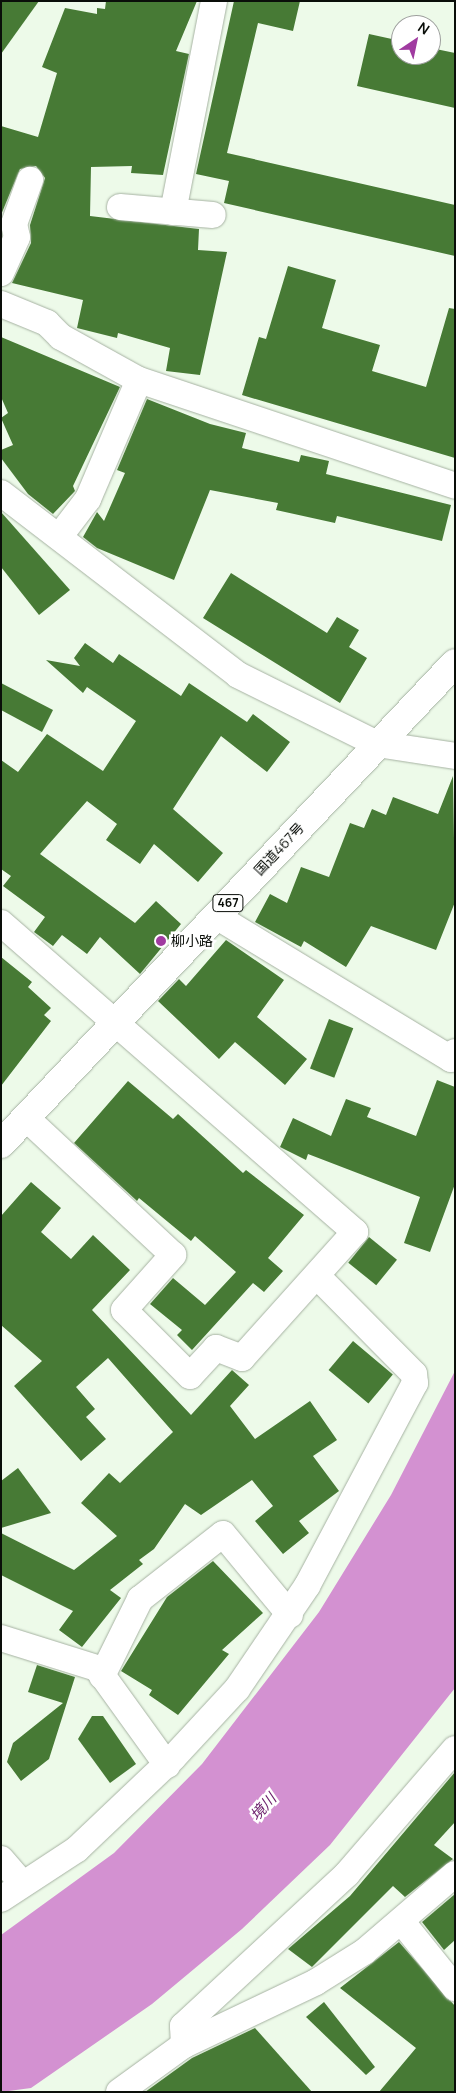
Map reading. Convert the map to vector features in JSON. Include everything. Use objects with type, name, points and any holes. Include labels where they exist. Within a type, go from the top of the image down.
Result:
[{"type":"highway","name":"国道467号","points":[[1,1144],[376,744],[455,663]]},
{"type":"street","points":[[173,212],[214,1]]},
{"type":"street","points":[[1,273],[17,237],[14,224],[30,180]]},
{"type":"street","points":[[120,207],[213,216]]},
{"type":"street","points":[[1,304],[47,323],[61,337],[139,380],[455,486]]},
{"type":"street","points":[[59,537],[88,500],[139,380]]},
{"type":"street","points":[[1,493],[238,675],[376,744],[455,756]]},
{"type":"street","points":[[216,916],[451,1059],[455,1052]]},
{"type":"street","points":[[1,923],[355,1232],[242,1358],[216,1348],[190,1376],[124,1310],[173,1255],[26,1118]]},
{"type":"street","points":[[1,1899],[76,1849],[167,1764],[237,1689],[290,1615],[415,1383],[414,1374],[317,1276]]},
{"type":"street","points":[[102,1676],[140,1599],[223,1534],[290,1615]]},
{"type":"street","points":[[1,1638],[97,1668],[167,1764]]},
{"type":"street","points":[[184,2045],[183,2026],[347,1874],[455,1749]]},
{"type":"street","points":[[1,1859],[23,1884]]},
{"type":"street","points":[[119,2092],[184,2045],[316,1982],[402,1922],[455,1874]]},
{"type":"street","points":[[402,1922],[455,1988]]},
{"type":"water","name":"境川","points":[[455,1371],[455,1688],[330,1845],[242,1929],[152,2004],[31,2088],[1,2092],[1,1935],[114,1853],[202,1764],[319,1612],[391,1495]]},
{"type":"building","points":[[1,1],[39,1],[1,54]]},
{"type":"building","points":[[106,1],[197,1],[176,51],[189,54],[163,175],[131,173],[132,166],[91,167],[90,216],[199,229],[198,250],[227,252],[200,375],[166,371],[170,348],[118,333],[117,338],[77,328],[83,300],[12,283],[31,243],[30,225],[45,178],[36,166],[20,169],[1,215],[1,126],[38,137],[57,73],[42,67],[65,8],[97,14],[97,8],[105,9]]},
{"type":"building","points":[[234,1],[300,1],[293,31],[258,23],[227,153],[455,205],[455,256],[224,203],[229,181],[196,174]]},
{"type":"building","points":[[369,34],[391,39],[391,65],[441,65],[441,50],[455,53],[455,108],[357,86]]},
{"type":"building","points":[[288,266],[336,280],[322,328],[380,345],[372,371],[426,387],[449,308],[455,309],[455,458],[242,395],[259,337],[266,339]]},
{"type":"building","points":[[1,337],[120,387],[73,486],[75,491],[53,514],[28,494],[1,458],[1,450],[13,445],[1,418],[8,413],[1,397]]},
{"type":"building","points":[[147,399],[210,424],[246,433],[242,448],[299,462],[301,455],[329,461],[326,474],[451,505],[442,541],[337,516],[335,523],[276,510],[278,503],[210,490],[174,580],[97,548],[83,537],[97,512],[104,521],[125,473],[117,470]]},
{"type":"building","points":[[1,512],[70,590],[39,615],[1,567]]},
{"type":"building","points":[[231,573],[327,633],[337,617],[359,630],[349,647],[367,658],[340,703],[203,618]]},
{"type":"building","points":[[85,643],[113,663],[119,654],[181,696],[189,683],[247,722],[253,714],[290,742],[267,772],[221,736],[199,769],[173,809],[223,853],[198,882],[154,844],[140,864],[106,840],[117,824],[87,801],[40,854],[135,923],[156,901],[181,924],[140,974],[100,937],[87,954],[62,935],[53,946],[34,932],[45,917],[3,886],[11,876],[1,869],[1,760],[18,772],[47,734],[103,771],[136,721],[87,687],[83,693],[46,660],[80,666],[74,658]]},
{"type":"building","points":[[1,683],[53,710],[42,732],[1,710]]},
{"type":"building","points":[[453,776],[455,902],[436,950],[371,926],[346,967],[304,941],[301,947],[255,922],[270,894],[287,903],[301,867],[329,877],[350,823],[364,828],[372,809],[386,815],[393,797],[438,814]]},
{"type":"building","points":[[226,940],[284,980],[257,1017],[307,1059],[285,1085],[235,1042],[219,1059],[158,1001],[179,979],[186,986]]},
{"type":"building","points":[[1,957],[32,982],[28,987],[51,1008],[44,1015],[51,1021],[1,1086]]},
{"type":"building","points":[[329,1019],[353,1028],[334,1078],[310,1068]]},
{"type":"building","points":[[437,1080],[455,1087],[455,1184],[430,1252],[404,1243],[420,1197],[308,1154],[306,1160],[280,1147],[293,1118],[331,1136],[346,1099],[371,1108],[367,1117],[416,1136]]},
{"type":"building","points":[[128,1081],[173,1119],[178,1114],[243,1173],[246,1170],[304,1215],[268,1258],[283,1271],[264,1292],[253,1283],[192,1350],[177,1335],[182,1330],[150,1304],[173,1278],[205,1305],[236,1272],[195,1236],[191,1241],[139,1198],[137,1201],[74,1143]]},
{"type":"building","points":[[31,1182],[61,1208],[41,1232],[71,1259],[93,1235],[130,1270],[92,1310],[191,1415],[232,1370],[249,1385],[230,1406],[255,1439],[310,1401],[337,1440],[313,1456],[339,1491],[299,1521],[309,1533],[283,1554],[255,1521],[273,1506],[252,1480],[201,1515],[185,1504],[154,1549],[139,1560],[143,1564],[110,1590],[121,1598],[82,1647],[59,1630],[73,1611],[1,1575],[1,1533],[74,1570],[117,1536],[81,1503],[109,1473],[120,1483],[173,1432],[108,1358],[76,1387],[95,1409],[86,1417],[106,1439],[81,1461],[14,1386],[42,1361],[1,1325],[1,1216]]},
{"type":"building","points":[[369,1237],[397,1260],[376,1285],[348,1263]]},
{"type":"building","points":[[353,1341],[393,1374],[368,1404],[329,1370]]},
{"type":"building","points":[[18,1468],[51,1513],[1,1528],[1,1481]]},
{"type":"building","points":[[213,1561],[263,1613],[222,1650],[229,1654],[178,1715],[149,1695],[152,1690],[121,1671],[167,1597]]},
{"type":"building","points":[[37,1665],[75,1677],[49,1759],[21,1781],[7,1762],[13,1743],[63,1703],[28,1692]]},
{"type":"building","points":[[92,1716],[103,1716],[136,1764],[110,1783],[78,1739]]},
{"type":"building","points":[[455,1772],[455,1822],[434,1845],[453,1859],[405,1897],[393,1886],[312,1967],[288,1949],[350,1896]]},
{"type":"building","points":[[455,1894],[455,1940],[444,1950],[422,1922]]},
{"type":"building","points":[[399,1942],[455,2006],[455,2092],[379,2092],[416,2048],[340,1988]]},
{"type":"building","points":[[324,2002],[375,2067],[366,2075],[306,2017]]},
{"type":"building","points":[[255,2028],[312,2092],[145,2092],[192,2058]]},
{"type":"place","name":"柳小路","points":[[161,941]]}]
